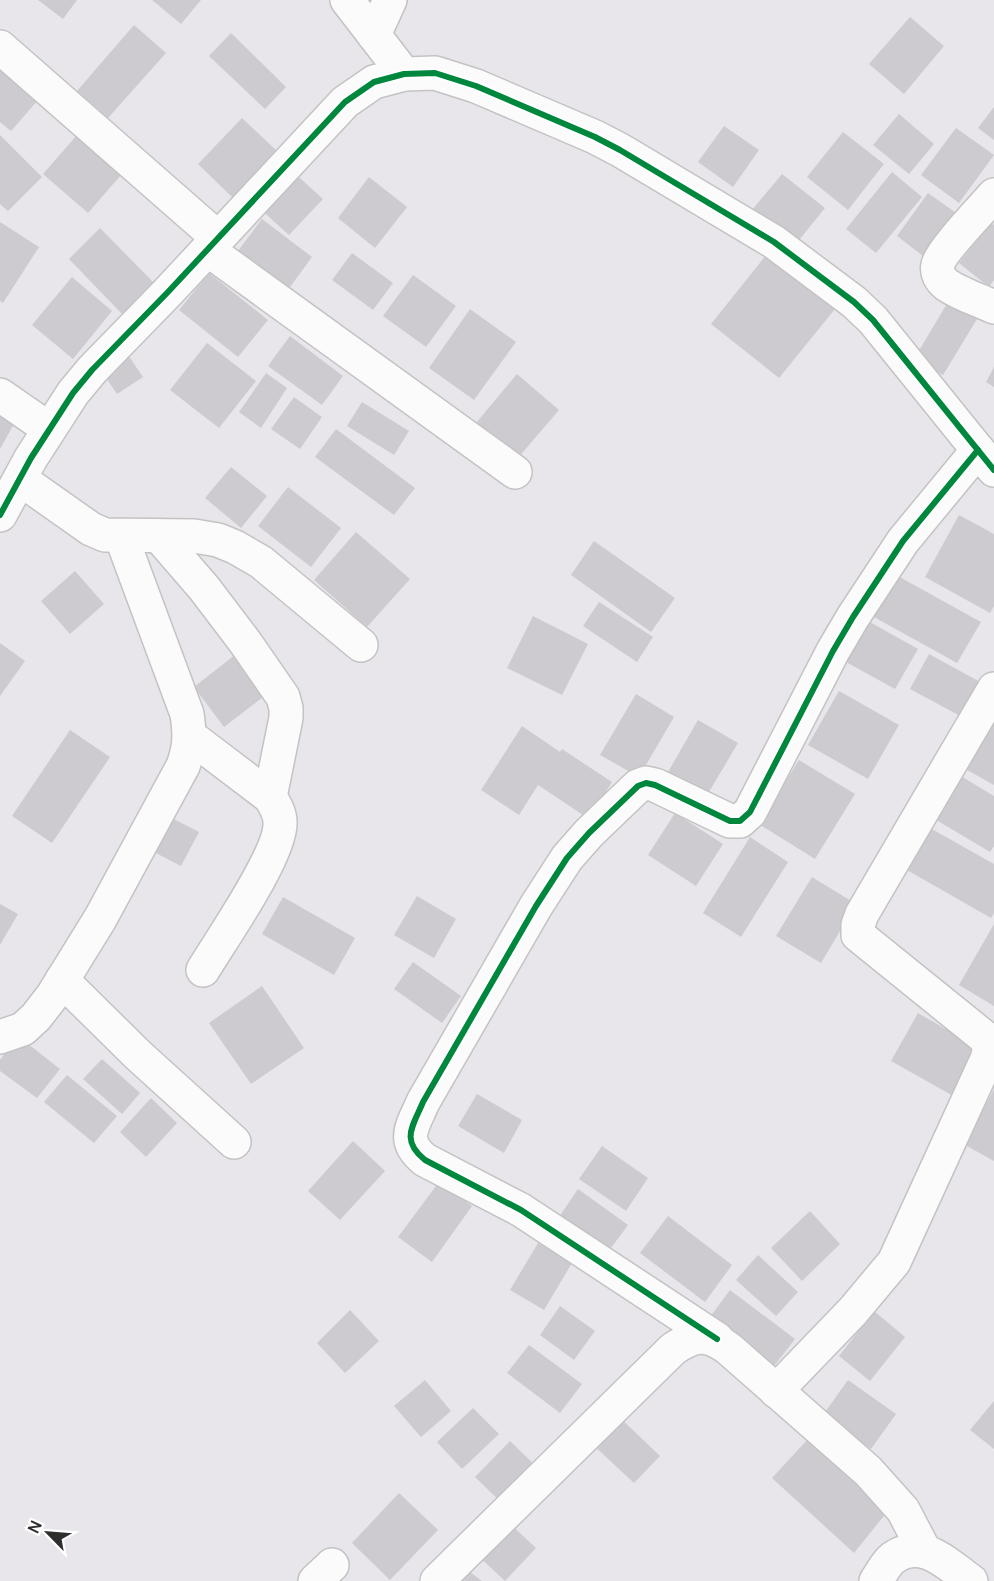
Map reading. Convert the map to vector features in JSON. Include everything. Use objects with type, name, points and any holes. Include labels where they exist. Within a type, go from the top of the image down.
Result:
[{"type":"street","points":[[347,0],[404,74]]},
{"type":"street","points":[[374,35],[390,0]]},
{"type":"street","points":[[0,47],[213,244],[515,472]]},
{"type":"street","points":[[0,515],[49,429],[73,393],[92,370],[345,102],[374,82],[404,74],[435,73],[465,82],[595,137],[774,242],[854,302],[873,320],[986,460],[903,541],[832,651],[750,812],[740,821],[730,821],[655,785],[646,783],[638,786],[597,825],[567,858],[536,906],[423,1102],[411,1132],[410,1144],[415,1152],[425,1160],[521,1210],[717,1340],[868,1471],[903,1510],[924,1550]]},
{"type":"street","points":[[990,208],[942,256],[938,262],[938,268],[939,276],[946,285],[994,307]]},
{"type":"street","points":[[0,394],[49,429]]},
{"type":"street","points":[[20,479],[91,529],[105,535],[194,536],[218,540],[235,547],[261,562],[361,645]]},
{"type":"street","points":[[0,1037],[23,1029],[36,1017],[62,980],[100,919],[189,751],[191,737],[187,714],[122,536]]},
{"type":"street","points":[[159,536],[204,588],[283,697],[286,718],[270,797]]},
{"type":"street","points":[[776,1391],[853,1311],[894,1262],[990,1050],[983,1036],[858,935],[858,930],[862,914],[873,894],[994,689]]},
{"type":"street","points":[[191,737],[270,797],[277,809],[280,823],[278,837],[264,870],[202,970]]},
{"type":"street","points":[[62,980],[138,1055],[234,1142]]},
{"type":"street","points":[[437,1581],[673,1349],[689,1338],[701,1337],[717,1340]]},
{"type":"street","points":[[876,1581],[891,1559],[910,1549],[924,1550],[971,1581]]},
{"type":"building","points":[[38,0],[77,0],[63,19]]},
{"type":"building","points":[[152,0],[201,0],[181,24]]},
{"type":"building","points":[[910,17],[944,46],[904,94],[869,64]]},
{"type":"building","points":[[134,25],[166,53],[108,118],[77,91]]},
{"type":"building","points":[[231,33],[286,87],[265,109],[209,56]]},
{"type":"building","points":[[0,68],[38,100],[11,131],[0,122]]},
{"type":"building","points":[[994,107],[994,140],[978,128]]},
{"type":"building","points":[[899,114],[934,144],[909,174],[873,145]]},
{"type":"building","points":[[242,118],[278,152],[234,199],[198,164]]},
{"type":"building","points":[[724,126],[759,150],[733,187],[698,162]]},
{"type":"building","points":[[956,128],[994,155],[959,203],[921,175]]},
{"type":"building","points":[[843,132],[884,164],[848,210],[807,177]]},
{"type":"building","points":[[0,135],[42,177],[8,211],[0,204]]},
{"type":"building","points":[[77,135],[121,175],[88,213],[43,174]]},
{"type":"building","points":[[290,169],[323,199],[289,235],[257,206]]},
{"type":"building","points":[[892,172],[922,197],[876,253],[846,229]]},
{"type":"building","points":[[782,174],[825,208],[795,245],[752,210]]},
{"type":"building","points":[[369,177],[407,207],[375,248],[338,218]]},
{"type":"building","points":[[928,193],[959,215],[927,259],[897,236]]},
{"type":"building","points":[[262,219],[312,257],[282,298],[231,260]]},
{"type":"building","points":[[0,222],[39,247],[3,303],[0,301]]},
{"type":"building","points":[[991,222],[994,225],[994,280],[989,287],[959,263]]},
{"type":"building","points":[[100,228],[156,285],[124,316],[69,259]]},
{"type":"building","points":[[352,253],[393,283],[373,310],[332,280]]},
{"type":"building","points":[[767,254],[835,309],[779,378],[711,324]]},
{"type":"building","points":[[209,273],[268,320],[238,357],[179,310]]},
{"type":"building","points":[[413,275],[456,306],[426,347],[383,316]]},
{"type":"building","points":[[72,277],[112,311],[73,359],[32,325]]},
{"type":"building","points":[[948,302],[977,319],[943,375],[914,359]]},
{"type":"building","points":[[470,309],[516,342],[474,400],[429,368]]},
{"type":"building","points":[[290,336],[343,376],[322,405],[268,366]]},
{"type":"building","points":[[207,343],[256,381],[219,428],[170,390]]},
{"type":"building","points":[[126,352],[143,377],[117,394],[101,370]]},
{"type":"building","points":[[994,367],[994,387],[986,382]]},
{"type":"building","points":[[266,373],[287,388],[261,428],[239,412]]},
{"type":"building","points":[[517,374],[559,410],[517,459],[476,423]]},
{"type":"building","points":[[294,397],[322,417],[300,449],[271,429]]},
{"type":"building","points":[[362,402],[409,431],[394,455],[347,426]]},
{"type":"building","points":[[0,416],[14,424],[0,449]]},
{"type":"building","points":[[336,429],[415,488],[394,515],[315,457]]},
{"type":"building","points":[[231,467],[267,496],[241,528],[205,498]]},
{"type":"building","points":[[288,487],[341,528],[311,567],[258,526]]},
{"type":"building","points":[[959,515],[994,534],[994,606],[990,613],[925,577]]},
{"type":"building","points":[[356,532],[410,579],[367,627],[314,580]]},
{"type":"building","points":[[594,541],[675,598],[651,632],[571,575]]},
{"type":"building","points":[[75,571],[104,604],[70,634],[41,601]]},
{"type":"building","points":[[896,575],[981,622],[957,663],[874,617]]},
{"type":"building","points":[[599,602],[653,637],[637,662],[583,626]]},
{"type":"building","points":[[533,616],[588,644],[562,695],[507,668]]},
{"type":"building","points":[[868,621],[918,649],[895,689],[846,662]]},
{"type":"building","points":[[0,643],[25,661],[0,696]]},
{"type":"building","points":[[245,647],[275,688],[224,727],[194,687]]},
{"type":"building","points":[[929,654],[982,683],[964,718],[910,689]]},
{"type":"building","points":[[839,691],[899,725],[868,779],[808,745]]},
{"type":"building","points":[[636,694],[674,717],[639,777],[600,755]]},
{"type":"building","points":[[994,718],[994,785],[960,766]]},
{"type":"building","points":[[698,720],[738,743],[703,802],[664,779]]},
{"type":"building","points":[[522,726],[560,752],[562,749],[612,782],[589,819],[538,785],[519,815],[481,790]]},
{"type":"building","points":[[70,730],[110,757],[52,843],[12,816]]},
{"type":"building","points":[[799,760],[855,794],[815,859],[759,824]]},
{"type":"building","points":[[954,772],[994,796],[994,846],[990,852],[928,815]]},
{"type":"building","points":[[675,813],[723,844],[696,886],[648,855]]},
{"type":"building","points":[[166,815],[199,832],[181,866],[148,849]]},
{"type":"building","points":[[930,828],[994,864],[994,913],[991,918],[907,870]]},
{"type":"building","points":[[750,837],[788,862],[741,937],[703,913]]},
{"type":"building","points":[[812,877],[856,904],[821,963],[776,936]]},
{"type":"building","points":[[417,896],[456,919],[434,958],[394,935]]},
{"type":"building","points":[[283,897],[355,938],[334,975],[262,934]]},
{"type":"building","points":[[0,904],[18,914],[0,945]]},
{"type":"building","points":[[994,924],[994,1006],[959,985]]},
{"type":"building","points":[[413,962],[461,996],[442,1023],[394,989]]},
{"type":"building","points":[[262,986],[304,1048],[251,1084],[209,1023]]},
{"type":"building","points":[[918,1013],[982,1050],[955,1097],[891,1061]]},
{"type":"building","points":[[18,1036],[60,1069],[37,1098],[0,1071],[0,1060]]},
{"type":"building","points":[[102,1059],[140,1093],[122,1114],[83,1079]]},
{"type":"building","points":[[67,1075],[117,1116],[94,1143],[44,1102]]},
{"type":"building","points":[[994,1089],[994,1161],[965,1145]]},
{"type":"building","points":[[477,1094],[522,1120],[504,1153],[458,1126]]},
{"type":"building","points":[[151,1098],[177,1123],[146,1157],[120,1132]]},
{"type":"building","points":[[353,1141],[385,1171],[340,1220],[308,1191]]},
{"type":"building","points":[[602,1146],[648,1178],[626,1211],[579,1179]]},
{"type":"building","points":[[439,1182],[472,1206],[432,1262],[398,1237]]},
{"type":"building","points":[[578,1189],[628,1225],[608,1252],[559,1217]]},
{"type":"building","points":[[810,1211],[840,1244],[802,1281],[771,1248]]},
{"type":"building","points":[[668,1216],[732,1265],[705,1302],[640,1253]]},
{"type":"building","points":[[538,1243],[572,1263],[544,1310],[510,1290]]},
{"type":"building","points":[[758,1255],[798,1292],[776,1316],[736,1280]]},
{"type":"building","points":[[730,1290],[795,1339],[771,1370],[707,1321]]},
{"type":"building","points":[[560,1306],[595,1331],[574,1360],[540,1335]]},
{"type":"building","points":[[350,1310],[379,1341],[345,1373],[317,1343]]},
{"type":"building","points":[[874,1311],[905,1337],[870,1381],[839,1356]]},
{"type":"building","points":[[529,1345],[582,1384],[560,1413],[507,1373]]},
{"type":"building","points":[[425,1380],[451,1411],[421,1437],[394,1406]]},
{"type":"building","points":[[848,1380],[896,1414],[871,1449],[823,1415]]},
{"type":"building","points":[[994,1401],[994,1449],[970,1430]]},
{"type":"building","points":[[473,1408],[499,1434],[462,1469],[437,1442]]},
{"type":"building","points":[[616,1414],[660,1456],[634,1483],[590,1442]]},
{"type":"building","points":[[808,1439],[891,1507],[854,1553],[772,1478]]},
{"type":"building","points":[[510,1441],[541,1471],[507,1508],[475,1477]]},
{"type":"building","points":[[399,1493],[438,1530],[390,1580],[352,1543]]},
{"type":"building","points":[[505,1519],[536,1548],[505,1581],[474,1552]]},
{"type":"building","points":[[466,1569],[482,1581],[457,1581]]},
{"type":"cycle path","points":[[0,515],[31,458],[73,393],[92,370],[345,102],[374,82],[404,74],[435,73],[476,86],[595,137],[774,242],[854,302],[873,320],[994,470]]},
{"type":"cycle path","points":[[717,1339],[521,1210],[425,1160],[413,1146],[411,1139],[413,1126],[423,1102],[536,906],[567,858],[589,833],[638,786],[646,783],[655,785],[730,821],[740,821],[750,812],[833,651],[853,617],[903,541],[978,450]]}]
